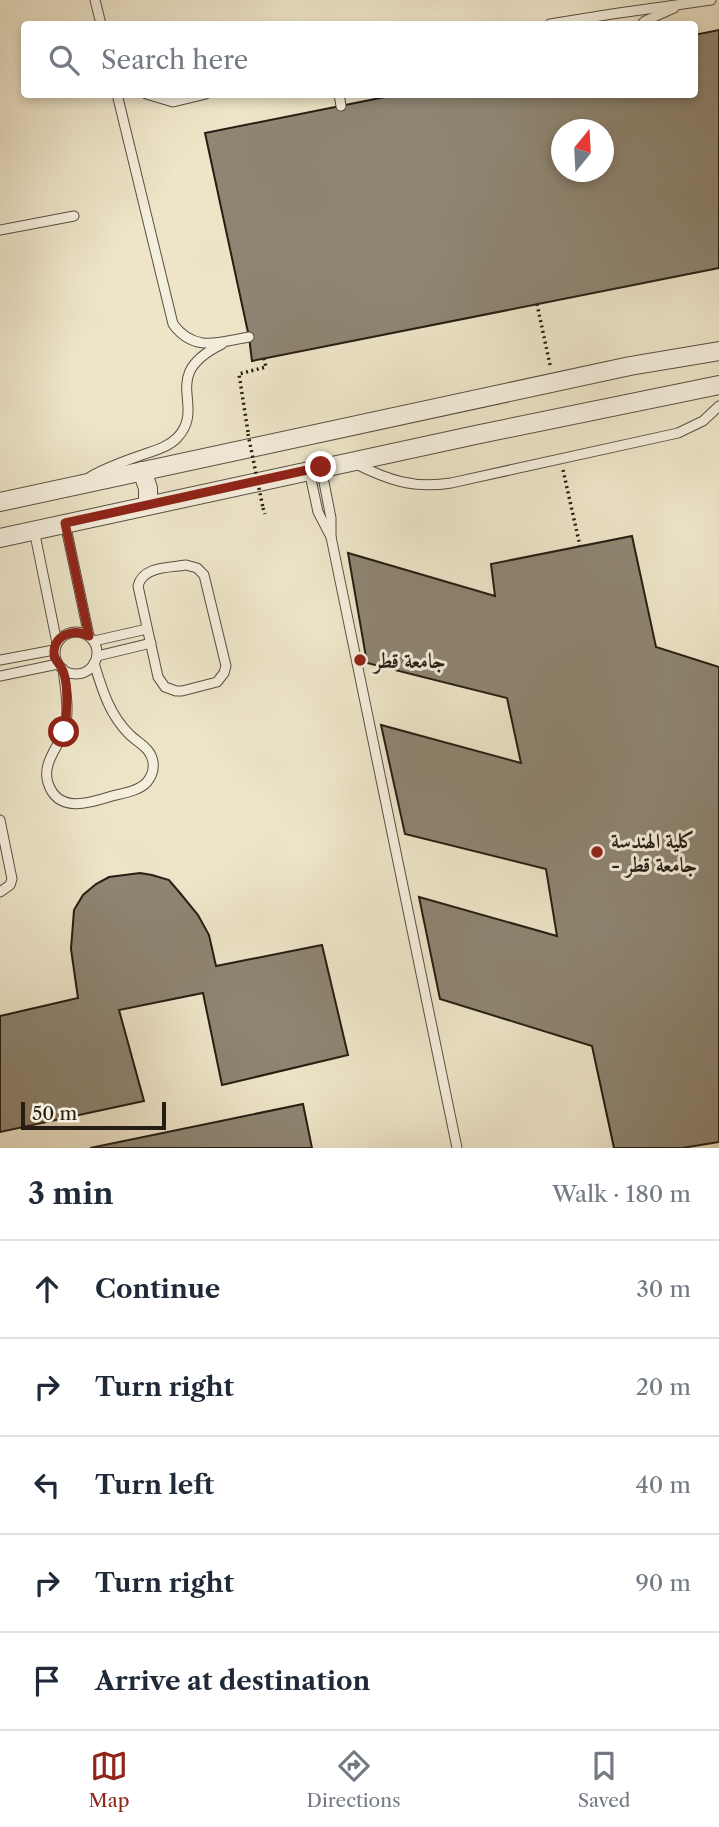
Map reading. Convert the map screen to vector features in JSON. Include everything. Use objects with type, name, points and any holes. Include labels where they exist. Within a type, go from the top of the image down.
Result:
[{"type":"street","points":[[0,502],[631,366],[719,351]]},
{"type":"street","points":[[0,538],[351,461],[719,386]]},
{"type":"street","points":[[234,452],[230,465],[233,479],[238,485]]},
{"type":"street","points":[[142,471],[148,488],[148,505]]},
{"type":"lane","points":[[95,0],[100,21]]},
{"type":"lane","points":[[570,21],[711,0]]},
{"type":"lane","points":[[645,21],[682,4]]},
{"type":"lane","points":[[118,98],[173,324],[188,340],[199,343],[249,337]]},
{"type":"lane","points":[[160,98],[173,102],[190,98]]},
{"type":"lane","points":[[339,98],[341,106]]},
{"type":"lane","points":[[0,230],[75,216]]},
{"type":"lane","points":[[79,485],[107,468],[162,448],[177,438],[186,423],[186,383],[194,364],[209,351],[230,340]]},
{"type":"lane","points":[[351,461],[399,482],[425,485],[451,483],[678,433],[703,421],[719,406]]},
{"type":"lane","points":[[315,469],[318,512],[331,537],[457,1148]]},
{"type":"lane","points":[[34,530],[56,646],[55,657],[60,667],[67,705],[64,732],[47,765],[46,775],[48,784],[60,799],[78,805],[142,786],[148,780],[153,765],[149,751],[122,726],[109,706],[65,523]]},
{"type":"lane","points":[[186,565],[197,568],[204,575],[226,666],[224,673],[211,684],[182,691],[170,690],[158,677],[150,643],[138,586],[143,576],[152,570],[186,565]]},
{"type":"lane","points":[[0,660],[56,646],[61,637],[75,631],[82,632],[91,639],[148,629]]},
{"type":"lane","points":[[0,676],[60,667],[69,673],[84,673],[96,659],[150,643]]},
{"type":"lane","points":[[0,820],[12,879],[5,890],[0,892]]},
{"type":"path","points":[[537,304],[542,325]]},
{"type":"path","points":[[264,359],[267,367],[239,374],[264,511]]},
{"type":"building","points":[[719,30],[719,268],[252,361],[205,133],[380,98],[698,98],[698,34]]},
{"type":"building","name":"كلية الهندسة - جامعة قطر","points":[[632,536],[656,647],[719,667],[719,1142],[682,1148],[614,1148],[592,1046],[440,999],[419,897],[557,936],[546,869],[405,834],[381,725],[521,763],[507,698],[367,663],[348,553],[495,596],[491,564]]},
{"type":"building","points":[[140,873],[169,880],[198,915],[209,935],[216,966],[322,945],[348,1055],[222,1085],[203,993],[119,1010],[144,1101],[0,1132],[0,1016],[78,998],[71,949],[74,910],[83,895],[96,884],[109,877]]},
{"type":"building","points":[[303,1104],[312,1148],[90,1148]]},
{"type":"place","name":"جامعة قطر","points":[[360,660]]},
{"type":"place","name":"كلية الهندسة - جامعة قطر","points":[[597,852]]},
{"type":"route","points":[[64,732],[67,705],[63,669],[58,664],[54,650],[61,637],[68,633],[75,631],[89,636],[65,523],[321,467]]}]
